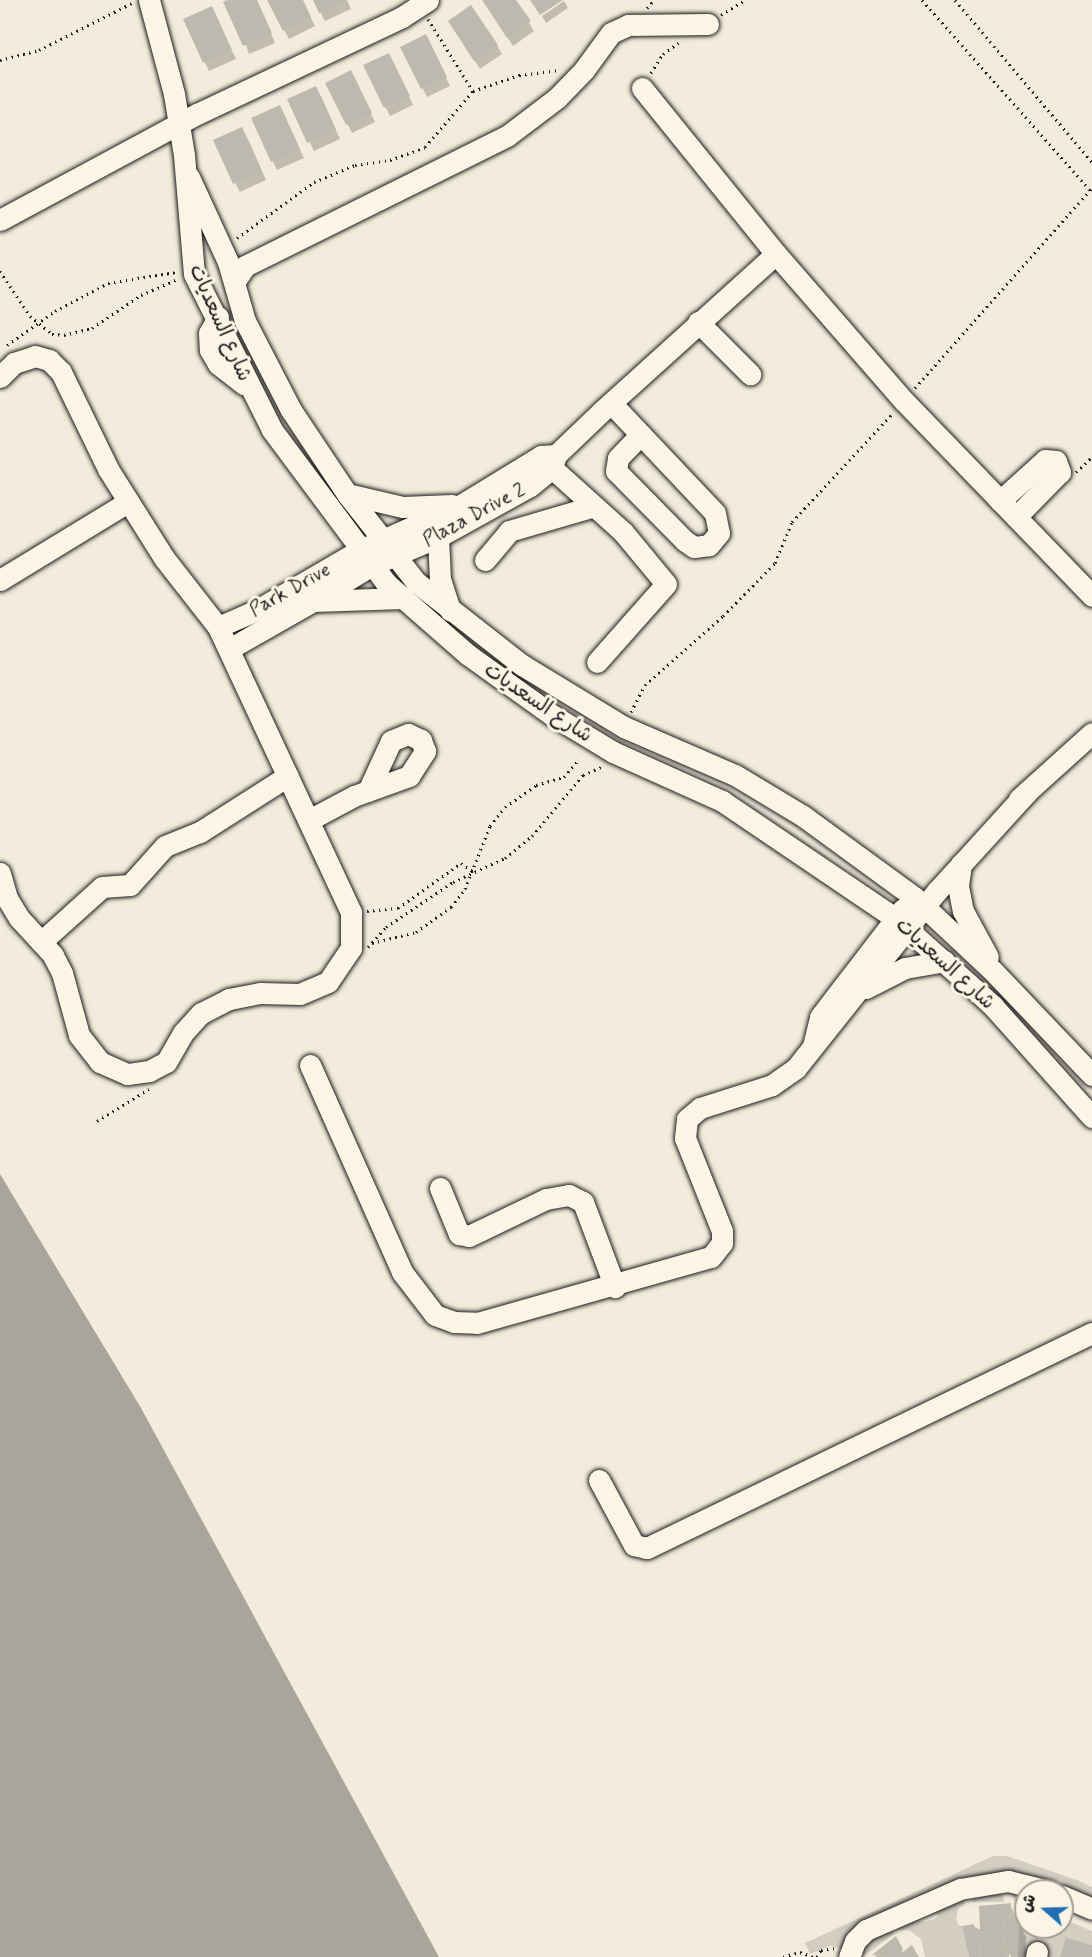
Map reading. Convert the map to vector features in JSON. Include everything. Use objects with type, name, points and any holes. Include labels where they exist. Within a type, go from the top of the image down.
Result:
[{"type":"street","points":[[149,0],[178,125],[184,165]]},
{"type":"street","points":[[0,220],[178,125],[424,3]]},
{"type":"street","points":[[236,281],[244,266],[507,136],[557,98],[584,70],[610,33],[628,25],[708,24]]},
{"type":"street","points":[[642,88],[776,254],[904,401],[1092,596]]},
{"type":"street","name":"شارع السعديات","points":[[184,165],[236,281],[242,308],[291,410],[347,494],[387,548],[416,582],[522,664],[624,727],[735,775],[803,816],[919,902],[993,971],[1092,1075]]},
{"type":"street","name":"شارع السعديات","points":[[184,165],[194,274],[248,387],[272,430],[366,558],[404,598],[467,654],[552,715],[613,752],[722,801],[901,924],[993,1006],[1092,1117]]},
{"type":"street","points":[[190,247],[219,241],[220,264],[242,308],[216,318]]},
{"type":"street","name":"Plaza Drive 2","points":[[387,548],[438,537],[530,486],[606,407],[776,254]]},
{"type":"street","points":[[698,322],[750,374]]},
{"type":"street","points":[[0,377],[14,363],[35,356],[49,360],[61,372],[108,469],[164,558],[218,627],[351,912],[351,948],[328,982],[300,994],[260,993],[229,999],[201,1013],[183,1033],[166,1062],[149,1071],[127,1074],[100,1062],[79,1035],[62,973],[41,942],[13,908],[0,873]]},
{"type":"street","points":[[606,407],[636,439],[715,513],[720,528],[714,542],[699,548],[689,545],[619,476],[616,462],[636,439]]},
{"type":"street","name":"Plaza Drive 2","points":[[387,548],[541,456],[554,462]]},
{"type":"street","points":[[1000,501],[1045,460],[1056,461],[1060,472],[1016,517]]},
{"type":"street","points":[[554,462],[591,507],[623,532],[666,584],[597,662]]},
{"type":"street","points":[[347,494],[403,507],[461,505]]},
{"type":"street","points":[[0,580],[129,501]]},
{"type":"street","points":[[485,560],[509,531],[591,507]]},
{"type":"street","points":[[438,537],[440,579],[450,610]]},
{"type":"street","points":[[366,558],[387,548]]},
{"type":"street","name":"Park Drive","points":[[229,650],[314,601],[366,558]]},
{"type":"street","name":"Park Drive","points":[[218,627],[366,558]]},
{"type":"street","points":[[314,601],[404,598]]},
{"type":"street","points":[[813,1046],[820,1017],[919,902],[1028,791],[1092,733]]},
{"type":"street","points":[[41,942],[102,887],[130,885],[165,846],[200,832],[288,776]]},
{"type":"street","points":[[309,820],[368,790]]},
{"type":"street","points":[[919,902],[961,864],[1028,791]]},
{"type":"street","points":[[961,864],[958,886],[963,911],[993,971]]},
{"type":"street","points":[[310,1065],[402,1272],[435,1315],[454,1322],[477,1323],[615,1287],[716,1253],[722,1231],[685,1138],[687,1119],[700,1108],[778,1081],[796,1068],[855,994],[901,924]]},
{"type":"street","points":[[855,994],[904,968],[944,961]]},
{"type":"street","points":[[440,1188],[459,1234],[469,1236],[546,1199],[569,1195],[584,1202],[615,1287]]},
{"type":"street","points":[[599,1480],[634,1545],[647,1548],[1089,1331]]},
{"type":"street","points":[[849,1957],[855,1941],[866,1930],[960,1889],[1008,1881],[1014,1882]]},
{"type":"street","points":[[1074,1901],[1092,1909]]},
{"type":"path","points":[[0,60],[39,50],[140,0]]},
{"type":"path","points":[[708,24],[745,0]]},
{"type":"path","points":[[624,727],[645,685],[723,616],[775,563],[792,522],[904,401],[1091,190],[922,0]]},
{"type":"path","points":[[955,0],[1092,162]]},
{"type":"path","points":[[424,3],[473,91]]},
{"type":"path","points":[[642,88],[663,54],[683,40]]},
{"type":"path","points":[[219,241],[252,230],[295,192],[314,182],[356,165],[390,160],[425,147],[473,91],[519,75],[584,70]]},
{"type":"path","points":[[0,272],[39,323],[52,333],[64,335],[92,328],[141,295],[178,280],[182,269],[168,276],[108,283],[39,323],[0,350]]},
{"type":"path","points":[[372,943],[395,939],[434,921],[451,907],[474,872],[490,826],[505,807],[536,785],[564,777],[579,759]]},
{"type":"path","points":[[351,912],[398,908],[460,863],[474,872]]},
{"type":"path","points":[[783,1957],[800,1953],[814,1957]]},
{"type":"shaded area","points":[[0,1174],[141,1408],[439,1957],[0,1957]]},
{"type":"shaded area","points":[[993,1856],[1007,1856],[1077,1880],[1092,1887],[1092,1900],[1074,1895],[1074,1879],[1019,1879],[1009,1876],[843,1949],[830,1946],[810,1954],[805,1943]]},
{"type":"shaded area","points":[[1002,1889],[1004,1902],[972,1902],[974,1892]]},
{"type":"shaded area","points":[[961,1895],[965,1904],[958,1909],[956,1918],[958,1925],[962,1926],[969,1957],[925,1957],[921,1939],[909,1930],[899,1930],[896,1924],[911,1918],[923,1922],[935,1919],[938,1916],[933,1908]]},
{"type":"shaded area","points":[[1074,1923],[1092,1931],[1092,1945],[1073,1939]]},
{"type":"shaded area","points":[[887,1928],[894,1934],[865,1955],[861,1946]]},
{"type":"shaded area","points":[[1018,1939],[1066,1939],[1060,1957],[1018,1957]]},
{"type":"building","points":[[257,0],[272,33],[243,46],[223,2]]},
{"type":"building","points":[[267,0],[303,0],[311,17],[283,31]]},
{"type":"building","points":[[313,0],[347,0],[319,13]]},
{"type":"building","points":[[482,0],[516,0],[531,21],[507,38]]},
{"type":"building","points":[[530,0],[563,0],[540,15]]},
{"type":"building","points":[[471,5],[498,45],[474,61],[448,21]]},
{"type":"building","points":[[212,6],[232,50],[203,63],[183,19]]},
{"type":"building","points":[[426,34],[447,77],[421,89],[400,47]]},
{"type":"building","points":[[389,53],[410,96],[384,108],[363,65]]},
{"type":"building","points":[[351,70],[372,113],[346,125],[325,83]]},
{"type":"building","points":[[316,86],[336,130],[307,143],[287,99]]},
{"type":"building","points":[[280,105],[300,149],[271,162],[251,118]]},
{"type":"building","points":[[242,127],[262,171],[233,184],[213,140]]},
{"type":"building","points":[[1011,1903],[1008,1918],[1002,1918],[1003,1927],[1007,1927],[1007,1921],[1014,1922],[1014,1939],[1018,1939],[1018,1954],[1008,1954],[1006,1937],[1002,1937],[1004,1957],[981,1957],[981,1941],[977,1941],[977,1957],[969,1957],[962,1926],[974,1924],[975,1930],[980,1929],[979,1906]]},
{"type":"building","points":[[896,1936],[903,1949],[898,1952],[902,1957],[872,1955]]},
{"type":"building","points":[[1065,1939],[1092,1945],[1092,1957],[1060,1957]]},
{"type":"building","points":[[912,1945],[919,1957],[903,1957],[903,1952]]}]
